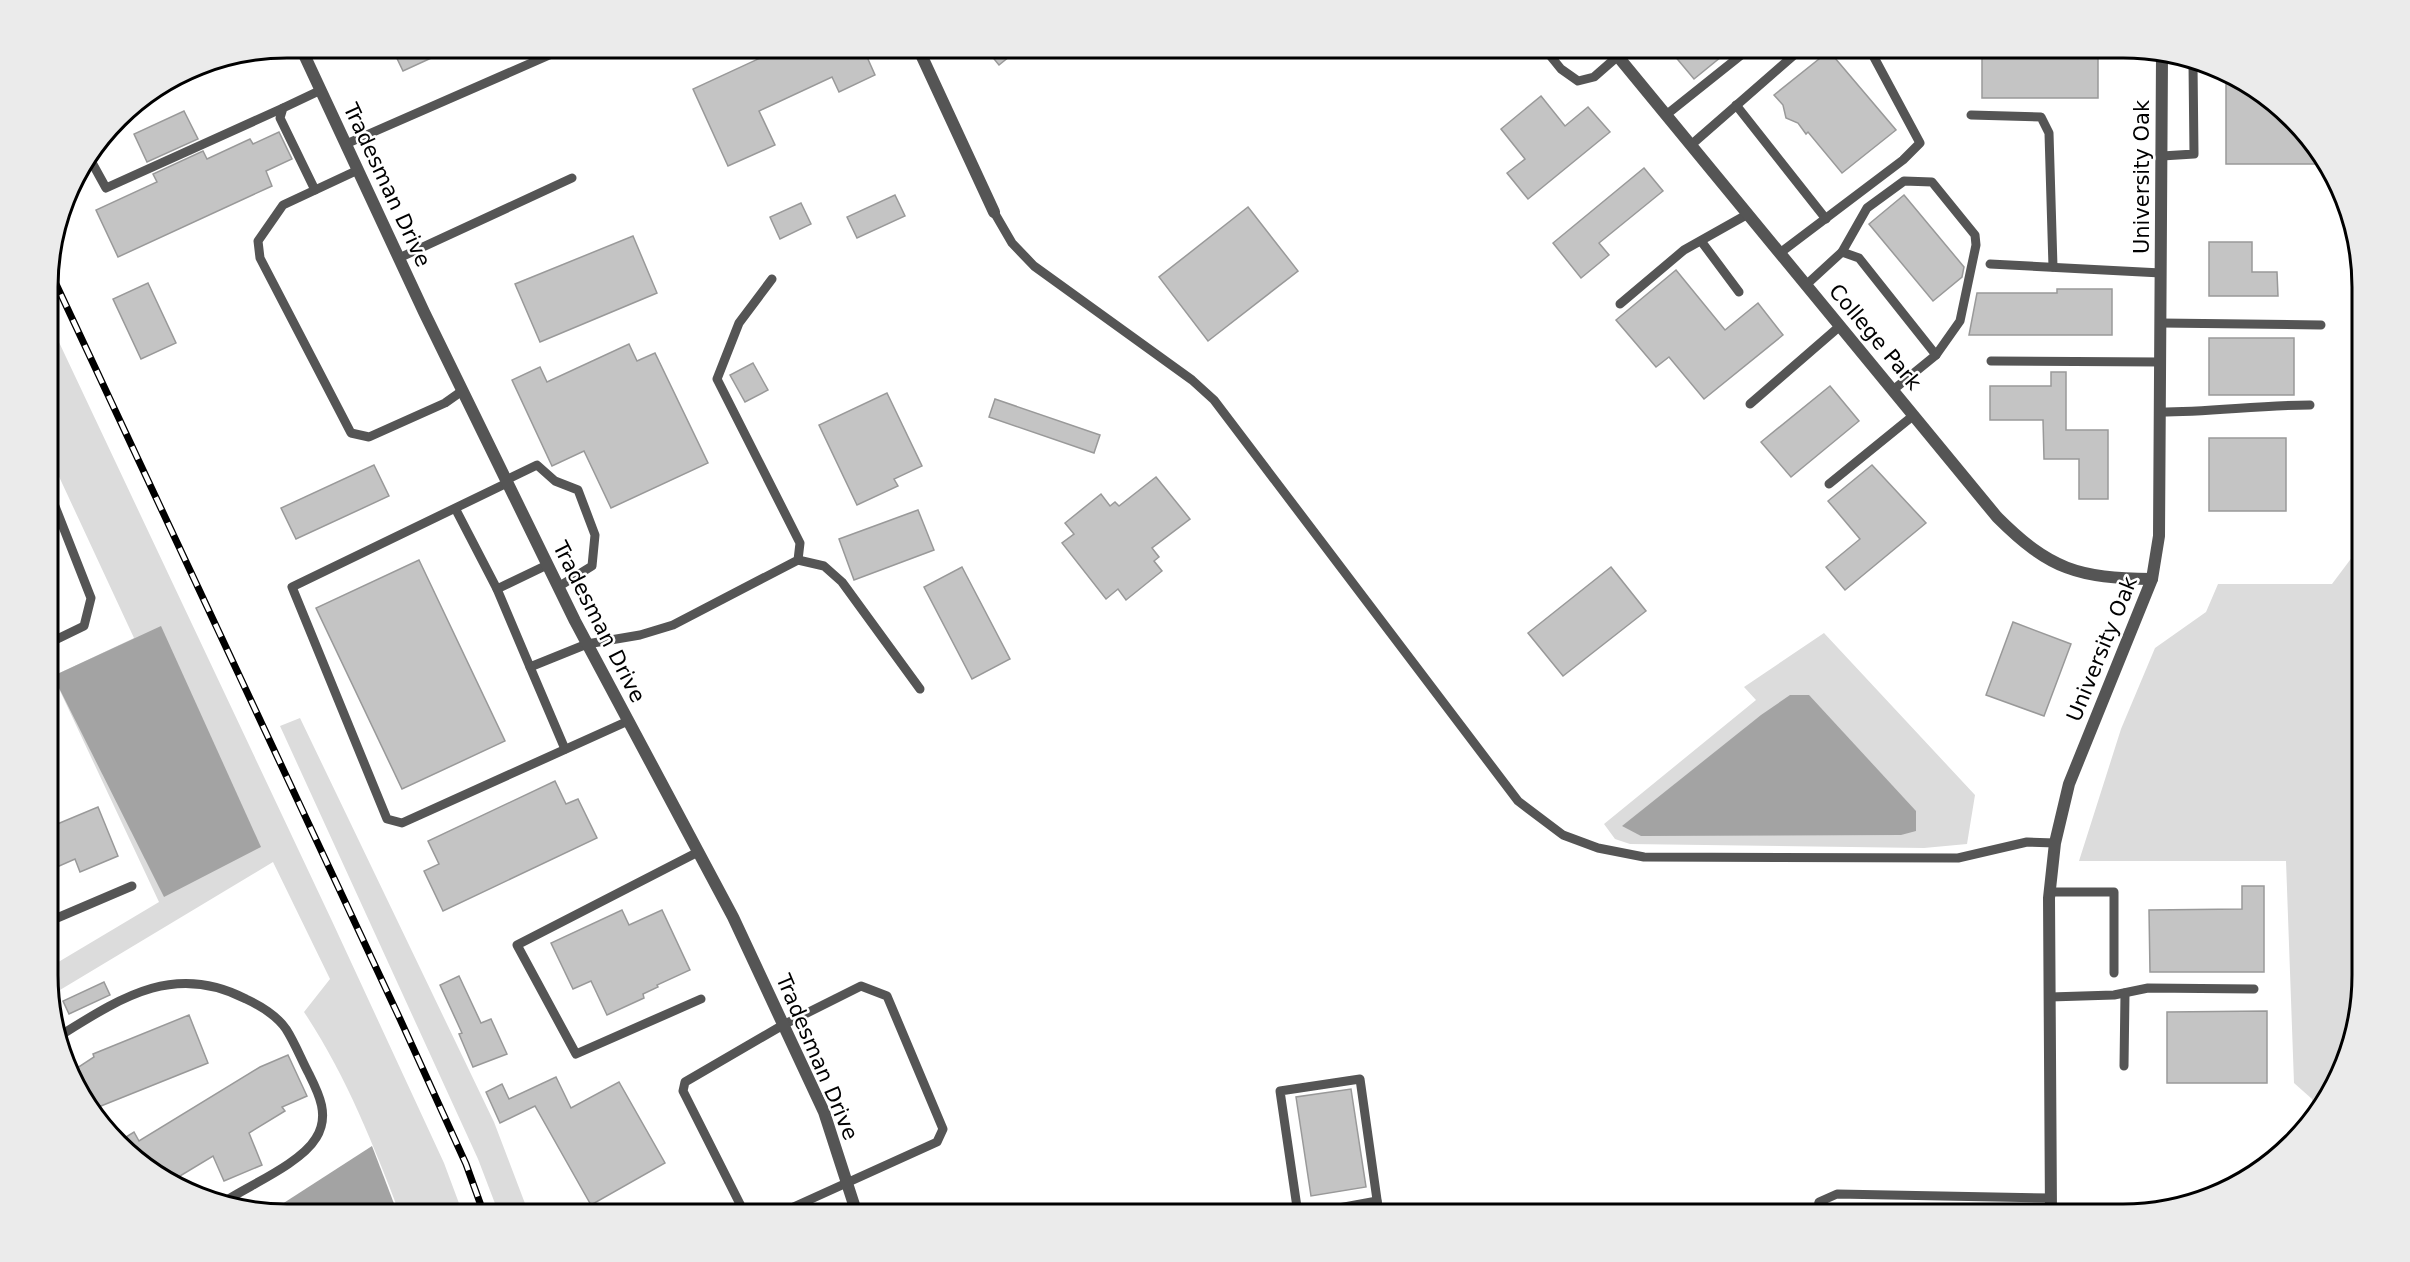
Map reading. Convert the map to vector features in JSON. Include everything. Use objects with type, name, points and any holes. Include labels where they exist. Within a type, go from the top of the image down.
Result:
[{"type":"street","name":"Tradesman Drive","points":[[306,58],[462,391],[547,565],[733,917],[824,1112],[854,1204]]},
{"type":"street","points":[[923,58],[994,212]]},
{"type":"street","name":"College Park","points":[[1620,58],[1997,517],[2022,542],[2068,569],[2105,578],[2152,579]]},
{"type":"street","name":"University Oak","points":[[2051,1204],[2050,892],[2055,843],[2069,784],[2152,579],[2159,536],[2162,62]]},
{"type":"lane","points":[[346,144],[543,58]]},
{"type":"lane","points":[[1552,58],[1561,69],[1578,81],[1594,77],[1610,58]]},
{"type":"lane","points":[[1666,115],[1737,58]]},
{"type":"lane","points":[[1691,145],[1790,58]]},
{"type":"lane","points":[[1780,253],[1903,160],[1920,143],[1874,58]]},
{"type":"lane","points":[[2162,156],[2194,154],[2193,70]]},
{"type":"lane","points":[[94,166],[106,188],[321,90]]},
{"type":"lane","points":[[1736,105],[1826,219]]},
{"type":"lane","points":[[283,108],[280,118],[315,190]]},
{"type":"lane","points":[[1971,116],[2041,117],[2049,133],[2053,267]]},
{"type":"lane","points":[[358,170],[283,205],[258,241],[260,258],[351,433],[369,437],[445,403],[462,391]]},
{"type":"lane","points":[[399,258],[572,178]]},
{"type":"lane","points":[[1806,285],[1842,252],[1867,208],[1904,181],[1932,182],[1975,235],[1976,245],[1960,321],[1936,355],[1893,390]]},
{"type":"lane","points":[[994,212],[1012,243],[1034,266],[1192,380],[1214,400],[1518,801],[1563,835],[1598,848],[1644,857],[1958,858],[2026,842],[2055,843]]},
{"type":"lane","points":[[1620,304],[1684,250],[1748,214]]},
{"type":"lane","points":[[1701,241],[1738,292]]},
{"type":"lane","points":[[1842,252],[1859,258],[1936,355]]},
{"type":"lane","points":[[1990,264],[2161,273]]},
{"type":"lane","points":[[772,279],[739,323],[717,379],[800,543],[798,560]]},
{"type":"lane","points":[[2161,323],[2321,325]]},
{"type":"lane","points":[[1750,404],[1840,326]]},
{"type":"lane","points":[[1991,361],[2160,362]]},
{"type":"lane","points":[[2160,412],[2217,412],[2259,405],[2310,405]]},
{"type":"lane","points":[[1829,484],[1914,416]]},
{"type":"lane","points":[[558,587],[592,566],[596,535],[578,490],[555,481],[537,465],[456,510],[292,586],[387,819],[402,823],[628,721]]},
{"type":"lane","points":[[456,510],[497,589],[565,749]]},
{"type":"lane","points":[[58,514],[91,598],[84,626],[58,639]]},
{"type":"lane","points":[[530,667],[587,644],[640,636],[674,625],[798,560],[824,566],[842,582],[920,689]]},
{"type":"lane","points":[[497,589],[547,565]]},
{"type":"lane","points":[[698,852],[517,945],[576,1054],[701,999]]},
{"type":"lane","points":[[58,918],[132,886]]},
{"type":"lane","points":[[2050,892],[2115,892],[2115,973]]},
{"type":"lane","points":[[66,1032],[118,999],[153,986],[190,982],[231,991],[262,1007],[285,1028],[322,1101],[323,1118],[318,1136],[307,1150],[232,1197]]},
{"type":"lane","points":[[740,1204],[683,1092],[685,1082],[783,1025],[861,986],[887,996],[943,1129],[937,1142],[800,1204]]},
{"type":"lane","points":[[2050,997],[2125,993],[2148,988],[2254,989]]},
{"type":"lane","points":[[2124,1066],[2125,993]]},
{"type":"lane","points":[[1297,1204],[1280,1091],[1360,1079],[1377,1204]]},
{"type":"lane","points":[[1818,1204],[1837,1194],[2051,1198]]},
{"type":"lane","points":[[1361,1204],[1377,1201]]},
{"type":"shaded area","points":[[58,340],[332,921],[444,1163],[459,1204],[396,1204],[346,1085],[304,1012],[330,979],[273,862],[59,991],[58,962],[159,902],[58,687],[58,674],[134,638],[58,474]]},
{"type":"shaded area","points":[[2352,557],[2352,975],[2350,1004],[2344,1034],[2328,1076],[2312,1103],[2312,1099],[2294,1083],[2286,861],[2079,861],[2121,729],[2155,648],[2206,612],[2218,584],[2332,584]]},
{"type":"shaded area","points":[[161,626],[261,847],[164,897],[58,686],[58,674]]},
{"type":"shaded area","points":[[1824,633],[1975,795],[1967,844],[1924,848],[1630,844],[1615,839],[1604,824],[1756,700],[1744,687]]},
{"type":"shaded area","points":[[1790,695],[1809,695],[1916,811],[1916,831],[1901,835],[1641,836],[1622,826],[1761,715]]},
{"type":"shaded area","points":[[300,718],[494,1122],[525,1204],[495,1204],[478,1159],[280,726]]},
{"type":"shaded area","points":[[372,1146],[394,1204],[288,1204],[283,1204]]},
{"type":"building","points":[[397,58],[431,58],[403,71]]},
{"type":"building","points":[[760,58],[867,58],[875,75],[839,92],[832,77],[759,111],[775,145],[728,166],[693,89]]},
{"type":"building","points":[[993,58],[1008,58],[999,65]]},
{"type":"building","points":[[1676,58],[1720,58],[1694,79]]},
{"type":"building","points":[[1820,58],[1835,58],[1896,130],[1842,173],[1808,132],[1806,134],[1798,123],[1786,118],[1783,105],[1774,95]]},
{"type":"building","points":[[1982,58],[2098,58],[2098,98],[1982,98]]},
{"type":"building","points":[[2228,84],[2250,97],[2273,115],[2295,137],[2315,164],[2226,164]]},
{"type":"building","points":[[1541,96],[1565,126],[1588,107],[1610,132],[1528,199],[1507,173],[1525,159],[1501,129]]},
{"type":"building","points":[[184,111],[198,139],[147,162],[134,134]]},
{"type":"building","points":[[279,132],[292,159],[266,171],[272,186],[118,257],[96,210],[157,182],[153,174],[203,151],[207,159],[250,139],[253,144]]},
{"type":"building","points":[[1644,168],[1663,191],[1599,243],[1609,255],[1581,278],[1553,243]]},
{"type":"building","points":[[895,195],[905,216],[857,238],[847,217]]},
{"type":"building","points":[[1904,195],[1964,267],[1962,277],[1933,301],[1869,224]]},
{"type":"building","points":[[801,203],[811,224],[780,239],[770,217]]},
{"type":"building","points":[[1248,207],[1298,271],[1208,341],[1159,277]]},
{"type":"building","points":[[633,236],[657,293],[540,342],[515,284]]},
{"type":"building","points":[[2209,242],[2252,242],[2252,272],[2277,272],[2278,296],[2209,296]]},
{"type":"building","points":[[1676,270],[1725,330],[1758,303],[1783,335],[1704,399],[1669,357],[1656,367],[1616,320]]},
{"type":"building","points":[[148,283],[176,343],[141,359],[113,299]]},
{"type":"building","points":[[2057,289],[2112,289],[2112,335],[1969,335],[1977,293],[2057,293]]},
{"type":"building","points":[[2209,338],[2294,338],[2294,395],[2209,395]]},
{"type":"building","points":[[629,344],[637,361],[655,353],[708,463],[611,508],[584,451],[552,466],[512,380],[540,367],[547,382]]},
{"type":"building","points":[[753,363],[768,390],[745,402],[730,375]]},
{"type":"building","points":[[2051,372],[2066,372],[2066,430],[2108,430],[2108,499],[2079,499],[2079,459],[2044,459],[2043,420],[1990,420],[1990,386],[2051,386]]},
{"type":"building","points":[[1830,386],[1859,421],[1791,477],[1761,442]]},
{"type":"building","points":[[887,393],[922,466],[894,479],[898,486],[857,505],[819,425]]},
{"type":"building","points":[[995,399],[1100,435],[1094,453],[989,417]]},
{"type":"building","points":[[2209,438],[2286,438],[2286,511],[2209,511]]},
{"type":"building","points":[[374,465],[389,496],[296,539],[281,508]]},
{"type":"building","points":[[1872,465],[1926,523],[1845,590],[1826,567],[1860,539],[1828,501]]},
{"type":"building","points":[[1156,477],[1190,519],[1152,548],[1159,557],[1154,561],[1162,571],[1126,600],[1118,589],[1106,599],[1062,543],[1074,534],[1065,523],[1101,494],[1110,506],[1115,502],[1119,506]]},
{"type":"building","points":[[918,510],[934,550],[854,580],[839,539]]},
{"type":"building","points":[[419,560],[505,741],[402,789],[316,608]]},
{"type":"building","points":[[962,567],[1010,659],[972,679],[924,587]]},
{"type":"building","points":[[1611,567],[1646,611],[1563,676],[1528,633]]},
{"type":"building","points":[[2013,622],[2071,644],[2044,716],[1986,695]]},
{"type":"building","points":[[555,781],[566,804],[578,799],[597,838],[443,911],[424,871],[439,864],[428,841]]},
{"type":"building","points":[[98,807],[118,856],[80,872],[75,859],[58,867],[58,824]]},
{"type":"building","points":[[2242,886],[2264,886],[2264,972],[2150,972],[2149,910],[2242,909]]},
{"type":"building","points":[[622,910],[629,925],[662,910],[690,970],[657,985],[658,987],[643,994],[644,998],[607,1015],[591,981],[573,989],[551,943]]},
{"type":"building","points":[[459,976],[481,1023],[491,1019],[507,1054],[473,1067],[459,1034],[462,1033],[440,985]]},
{"type":"building","points":[[104,982],[110,995],[69,1014],[63,1001]]},
{"type":"building","points":[[2267,1011],[2267,1083],[2167,1083],[2167,1012]]},
{"type":"building","points":[[189,1015],[208,1063],[100,1106],[78,1067],[94,1057],[93,1054]]},
{"type":"building","points":[[288,1055],[307,1096],[282,1107],[285,1111],[249,1133],[262,1165],[224,1181],[213,1156],[179,1176],[148,1156],[127,1137],[134,1132],[139,1141],[260,1067]]},
{"type":"building","points":[[556,1077],[571,1108],[619,1082],[665,1163],[590,1204],[535,1106],[500,1123],[486,1092],[502,1084],[509,1099]]},
{"type":"building","points":[[1351,1089],[1366,1187],[1311,1196],[1296,1097]]},
{"type":"railway","points":[[58,288],[400,1019],[466,1164],[480,1204]]}]
